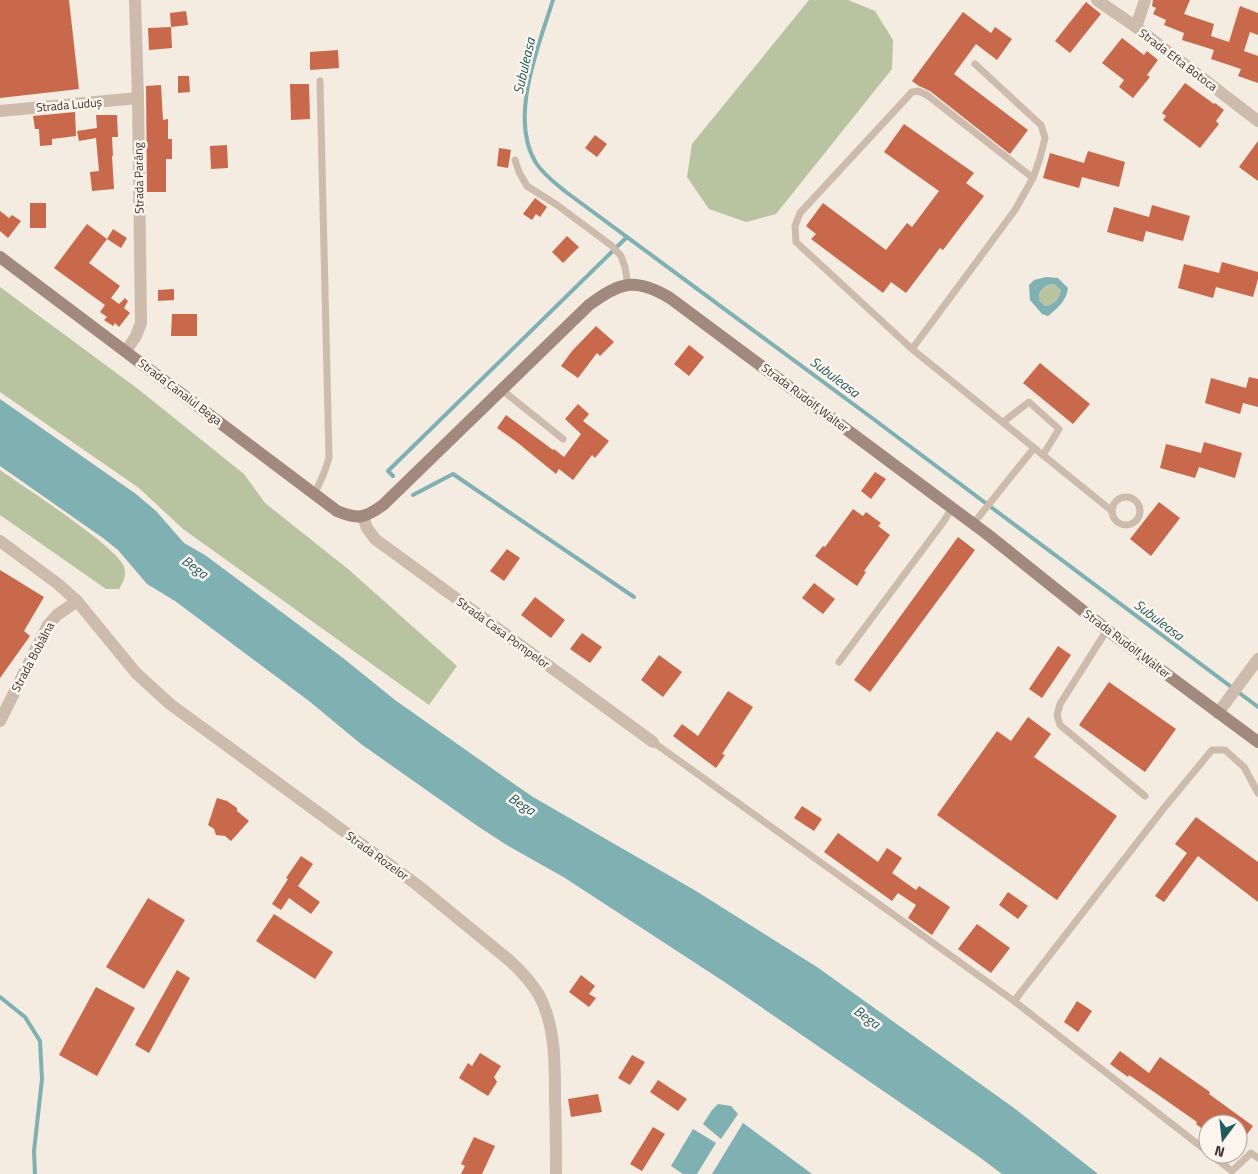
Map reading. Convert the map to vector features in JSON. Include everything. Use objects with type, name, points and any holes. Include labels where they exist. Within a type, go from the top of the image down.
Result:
[{"type":"street","name":"Strada Parâng","points":[[126,351],[136,336],[141,323],[135,0]]},
{"type":"street","name":"Strada Efta Botoca","points":[[1097,0],[1136,27],[1258,121]]},
{"type":"street","points":[[1136,27],[1145,0]]},
{"type":"street","name":"Strada Luduș","points":[[0,111],[138,98]]},
{"type":"street","name":"Strada Canalul Bega","points":[[0,257],[337,511],[350,516],[363,517]]},
{"type":"street","name":"Strada Rudolf Walter","points":[[363,517],[383,505],[589,305],[616,287],[641,285],[655,289],[670,298],[952,508],[976,521],[1107,630],[1258,742]]},
{"type":"street","name":"Strada Casa Pompelor","points":[[363,517],[367,528],[375,539],[653,742]]},
{"type":"street","name":"Strada Rozelor","points":[[0,541],[58,584],[77,601],[136,674],[170,704],[416,884],[520,971],[538,994],[545,1008],[552,1037],[555,1068],[556,1174]]},
{"type":"street","name":"Strada Bobâlna","points":[[0,721],[48,625],[57,615],[77,601]]},
{"type":"street","points":[[1218,713],[1257,662]]},
{"type":"lane","points":[[912,348],[1015,210],[1033,178],[1045,138],[1041,125],[974,64]]},
{"type":"lane","points":[[315,493],[328,458],[320,81]]},
{"type":"lane","points":[[1033,178],[927,95],[918,91],[912,92],[800,213],[795,226],[796,242],[912,348],[1112,511],[1113,518],[1118,523],[1124,525],[1131,524],[1139,515],[1139,508],[1131,498],[1124,497],[1118,500],[1113,505],[1112,511]]},
{"type":"lane","points":[[515,160],[527,186],[557,205],[612,246],[621,256],[628,285]]},
{"type":"lane","points":[[502,390],[563,438]]},
{"type":"lane","points":[[1003,422],[1029,402],[1059,429],[1043,455]]},
{"type":"lane","points":[[976,521],[1034,448]]},
{"type":"lane","points":[[839,662],[952,508]]},
{"type":"lane","points":[[1107,630],[1060,704],[1057,714],[1060,725],[1145,796]]},
{"type":"lane","points":[[653,742],[1014,1001],[1198,1144]]},
{"type":"lane","points":[[1014,1001],[1164,808],[1212,750],[1225,750],[1244,767],[1258,793]]},
{"type":"lane","points":[[1248,1156],[1251,1153],[1258,1158]]},
{"type":"lane","points":[[1223,1164],[1232,1171],[1239,1164]]},
{"type":"green space","points":[[809,0],[848,0],[875,11],[893,40],[892,69],[776,214],[746,222],[709,209],[687,177],[692,144]]},
{"type":"green space","points":[[1054,284],[1061,290],[1059,296],[1056,301],[1045,306],[1039,300],[1041,291],[1045,287]]},
{"type":"green space","points":[[0,287],[138,389],[244,474],[265,503],[348,569],[457,666],[429,705],[183,529],[139,488],[0,392]]},
{"type":"green space","points":[[0,470],[88,532],[118,558],[124,567],[125,573],[119,589],[106,589],[0,515]]},
{"type":"water","points":[[1046,277],[1058,278],[1068,288],[1064,300],[1048,316],[1042,314],[1030,300],[1029,285],[1034,280]],"holes":[[[1054,284],[1061,290],[1057,299],[1051,304],[1045,306],[1039,300],[1041,291],[1048,286]]]},
{"type":"water","name":"Bega","points":[[0,399],[136,494],[156,511],[184,543],[205,555],[343,658],[395,700],[533,797],[696,891],[817,967],[1014,1108],[1098,1174],[1002,1174],[726,983],[565,878],[505,844],[361,744],[309,701],[175,601],[147,584],[118,550],[103,538],[0,466]]},
{"type":"water","points":[[718,1104],[731,1106],[738,1114],[721,1139],[703,1124]]},
{"type":"water","points":[[743,1123],[812,1174],[712,1174]]},
{"type":"water","points":[[693,1129],[716,1143],[697,1174],[683,1174],[671,1166]]},
{"type":"building","points":[[0,0],[69,0],[79,89],[0,98]]},
{"type":"building","points":[[1153,0],[1190,0],[1184,14],[1214,24],[1211,36],[1229,42],[1240,6],[1258,13],[1258,35],[1250,32],[1244,51],[1258,56],[1258,83],[1238,76],[1241,69],[1211,59],[1214,50],[1182,40],[1184,33],[1164,25],[1166,20],[1153,14],[1156,8],[1152,6]]},
{"type":"building","points":[[1086,2],[1101,14],[1070,53],[1055,41]]},
{"type":"building","points":[[186,11],[188,25],[171,27],[170,13]]},
{"type":"building","points":[[963,12],[991,33],[995,27],[1012,39],[997,60],[976,44],[954,74],[1028,130],[1010,154],[930,91],[912,81]]},
{"type":"building","points":[[171,27],[172,48],[149,50],[148,28]]},
{"type":"building","points":[[1122,38],[1144,55],[1147,51],[1158,60],[1147,75],[1150,77],[1133,98],[1119,87],[1124,80],[1102,63]]},
{"type":"building","points":[[338,50],[339,68],[310,70],[310,52]]},
{"type":"building","points":[[178,76],[189,76],[190,92],[178,93]]},
{"type":"building","points":[[1185,83],[1224,110],[1216,121],[1219,124],[1200,148],[1163,120],[1166,116],[1162,113]]},
{"type":"building","points":[[290,84],[309,84],[310,119],[291,120]]},
{"type":"building","points":[[161,85],[163,120],[168,119],[168,139],[172,139],[172,159],[166,159],[166,192],[147,192],[146,86]]},
{"type":"building","points":[[75,112],[76,136],[52,139],[52,145],[40,146],[39,129],[35,129],[33,116]]},
{"type":"building","points":[[96,115],[117,115],[118,137],[112,137],[114,189],[92,191],[90,172],[99,171],[96,138],[79,141],[77,131],[97,128]]},
{"type":"building","points":[[904,124],[974,173],[966,183],[984,196],[943,250],[940,248],[906,293],[891,282],[883,293],[811,239],[816,234],[806,226],[823,203],[886,250],[907,223],[912,227],[939,191],[884,152]]},
{"type":"building","points":[[595,135],[607,144],[597,157],[585,148]]},
{"type":"building","points":[[1258,141],[1258,181],[1239,167]]},
{"type":"building","points":[[227,145],[228,168],[211,169],[210,146]]},
{"type":"building","points":[[499,148],[511,150],[508,168],[497,166]]},
{"type":"building","points":[[1088,151],[1125,162],[1119,187],[1082,177],[1079,188],[1043,178],[1050,153],[1084,163]]},
{"type":"building","points":[[535,198],[547,207],[540,217],[536,214],[532,220],[523,214]]},
{"type":"building","points":[[30,203],[46,203],[46,228],[30,228]]},
{"type":"building","points":[[1152,205],[1190,216],[1183,241],[1146,231],[1143,242],[1107,232],[1114,207],[1149,217]]},
{"type":"building","points":[[0,211],[9,218],[12,215],[21,221],[8,238],[0,231]]},
{"type":"building","points":[[87,224],[107,239],[89,263],[120,286],[111,298],[119,304],[125,298],[128,301],[124,308],[130,313],[119,327],[115,323],[113,326],[104,320],[107,317],[100,312],[105,305],[54,268]]},
{"type":"building","points":[[113,229],[127,238],[121,248],[107,239]]},
{"type":"building","points":[[567,236],[579,247],[563,263],[552,252]]},
{"type":"building","points":[[1222,262],[1258,272],[1253,297],[1216,287],[1213,298],[1178,288],[1184,264],[1219,273]]},
{"type":"building","points":[[174,289],[174,300],[158,301],[158,290]]},
{"type":"building","points":[[172,314],[197,314],[197,336],[171,336]]},
{"type":"building","points":[[596,326],[614,342],[600,356],[597,353],[578,378],[561,366],[572,351]]},
{"type":"building","points":[[689,345],[704,357],[689,376],[674,364]]},
{"type":"building","points":[[1040,363],[1090,404],[1073,424],[1023,383]]},
{"type":"building","points":[[1249,377],[1258,379],[1258,407],[1243,403],[1240,414],[1205,403],[1211,378],[1246,388]]},
{"type":"building","points":[[578,404],[589,414],[583,421],[609,441],[595,458],[592,455],[573,480],[559,469],[556,474],[497,428],[506,415],[564,457],[581,434],[565,419]]},
{"type":"building","points":[[1204,442],[1242,453],[1235,478],[1199,467],[1195,478],[1160,468],[1166,444],[1201,453]]},
{"type":"building","points":[[875,472],[886,479],[871,499],[861,491]]},
{"type":"building","points":[[1159,502],[1180,518],[1151,556],[1130,539]]},
{"type":"building","points":[[853,509],[863,516],[866,512],[881,523],[878,526],[890,535],[864,571],[866,572],[857,586],[815,556],[823,546],[825,547]]},
{"type":"building","points":[[958,537],[975,550],[870,692],[854,680]]},
{"type":"building","points":[[507,549],[520,558],[504,581],[490,571]]},
{"type":"building","points":[[0,570],[44,597],[24,631],[30,636],[0,678]]},
{"type":"building","points":[[814,583],[835,599],[823,614],[802,598]]},
{"type":"building","points":[[535,597],[565,620],[551,638],[521,615]]},
{"type":"building","points":[[582,633],[602,647],[590,663],[570,649]]},
{"type":"building","points":[[1058,646],[1071,655],[1042,698],[1029,689]]},
{"type":"building","points":[[659,655],[682,672],[663,697],[641,680]]},
{"type":"building","points":[[1109,682],[1176,729],[1145,772],[1079,725]]},
{"type":"building","points":[[728,691],[753,707],[722,754],[725,755],[716,768],[673,736],[682,724],[698,736]]},
{"type":"building","points":[[1028,717],[1051,734],[1034,757],[1117,816],[1057,900],[937,815],[997,731],[1011,741]]},
{"type":"building","points":[[217,798],[227,801],[237,808],[237,811],[249,821],[231,841],[225,836],[216,835],[214,829],[208,825]]},
{"type":"building","points":[[802,806],[822,819],[814,831],[794,818]]},
{"type":"building","points":[[1196,817],[1258,862],[1258,902],[1198,856],[1164,902],[1155,896],[1187,853],[1175,844]]},
{"type":"building","points":[[838,833],[878,862],[887,848],[902,858],[892,873],[916,890],[919,886],[950,907],[932,935],[908,918],[916,905],[898,893],[892,901],[824,852]]},
{"type":"building","points":[[301,856],[313,864],[298,886],[320,902],[311,914],[289,898],[281,910],[272,904]]},
{"type":"building","points":[[1008,892],[1028,906],[1018,919],[999,905]]},
{"type":"building","points":[[148,898],[185,920],[144,989],[106,967]]},
{"type":"building","points":[[274,914],[333,952],[315,979],[256,941]]},
{"type":"building","points":[[977,924],[1010,948],[991,973],[958,949]]},
{"type":"building","points":[[177,970],[190,978],[149,1053],[135,1045]]},
{"type":"building","points":[[581,975],[595,986],[589,994],[596,998],[589,1007],[569,992]]},
{"type":"building","points":[[96,987],[135,1008],[97,1076],[59,1055]]},
{"type":"building","points":[[1077,1001],[1092,1011],[1078,1032],[1064,1022]]},
{"type":"building","points":[[1120,1051],[1149,1073],[1160,1057],[1210,1092],[1209,1094],[1236,1114],[1198,1114],[1198,1126],[1196,1124],[1197,1122],[1110,1064]]},
{"type":"building","points":[[480,1053],[501,1066],[494,1077],[497,1082],[488,1096],[459,1078],[468,1063],[472,1066]]},
{"type":"building","points":[[632,1055],[645,1062],[630,1085],[618,1078]]},
{"type":"building","points":[[658,1080],[687,1099],[678,1111],[650,1092]]},
{"type":"building","points":[[598,1094],[602,1112],[571,1117],[568,1099]]},
{"type":"building","points":[[1248,1122],[1253,1126],[1248,1133]]},
{"type":"building","points":[[653,1127],[665,1134],[642,1171],[630,1164]]},
{"type":"building","points":[[474,1137],[495,1146],[482,1174],[461,1174],[465,1166],[461,1164]]},
{"type":"waterway","name":"Subuleasa","points":[[553,0],[534,59],[525,104],[525,125],[528,145],[536,163],[546,175],[566,192],[1258,707]]},
{"type":"waterway","points":[[393,476],[388,471],[627,237]]},
{"type":"waterway","points":[[413,495],[453,474],[634,597]]},
{"type":"waterway","points":[[0,997],[25,1017],[40,1041],[42,1079],[34,1151],[35,1174]]}]
